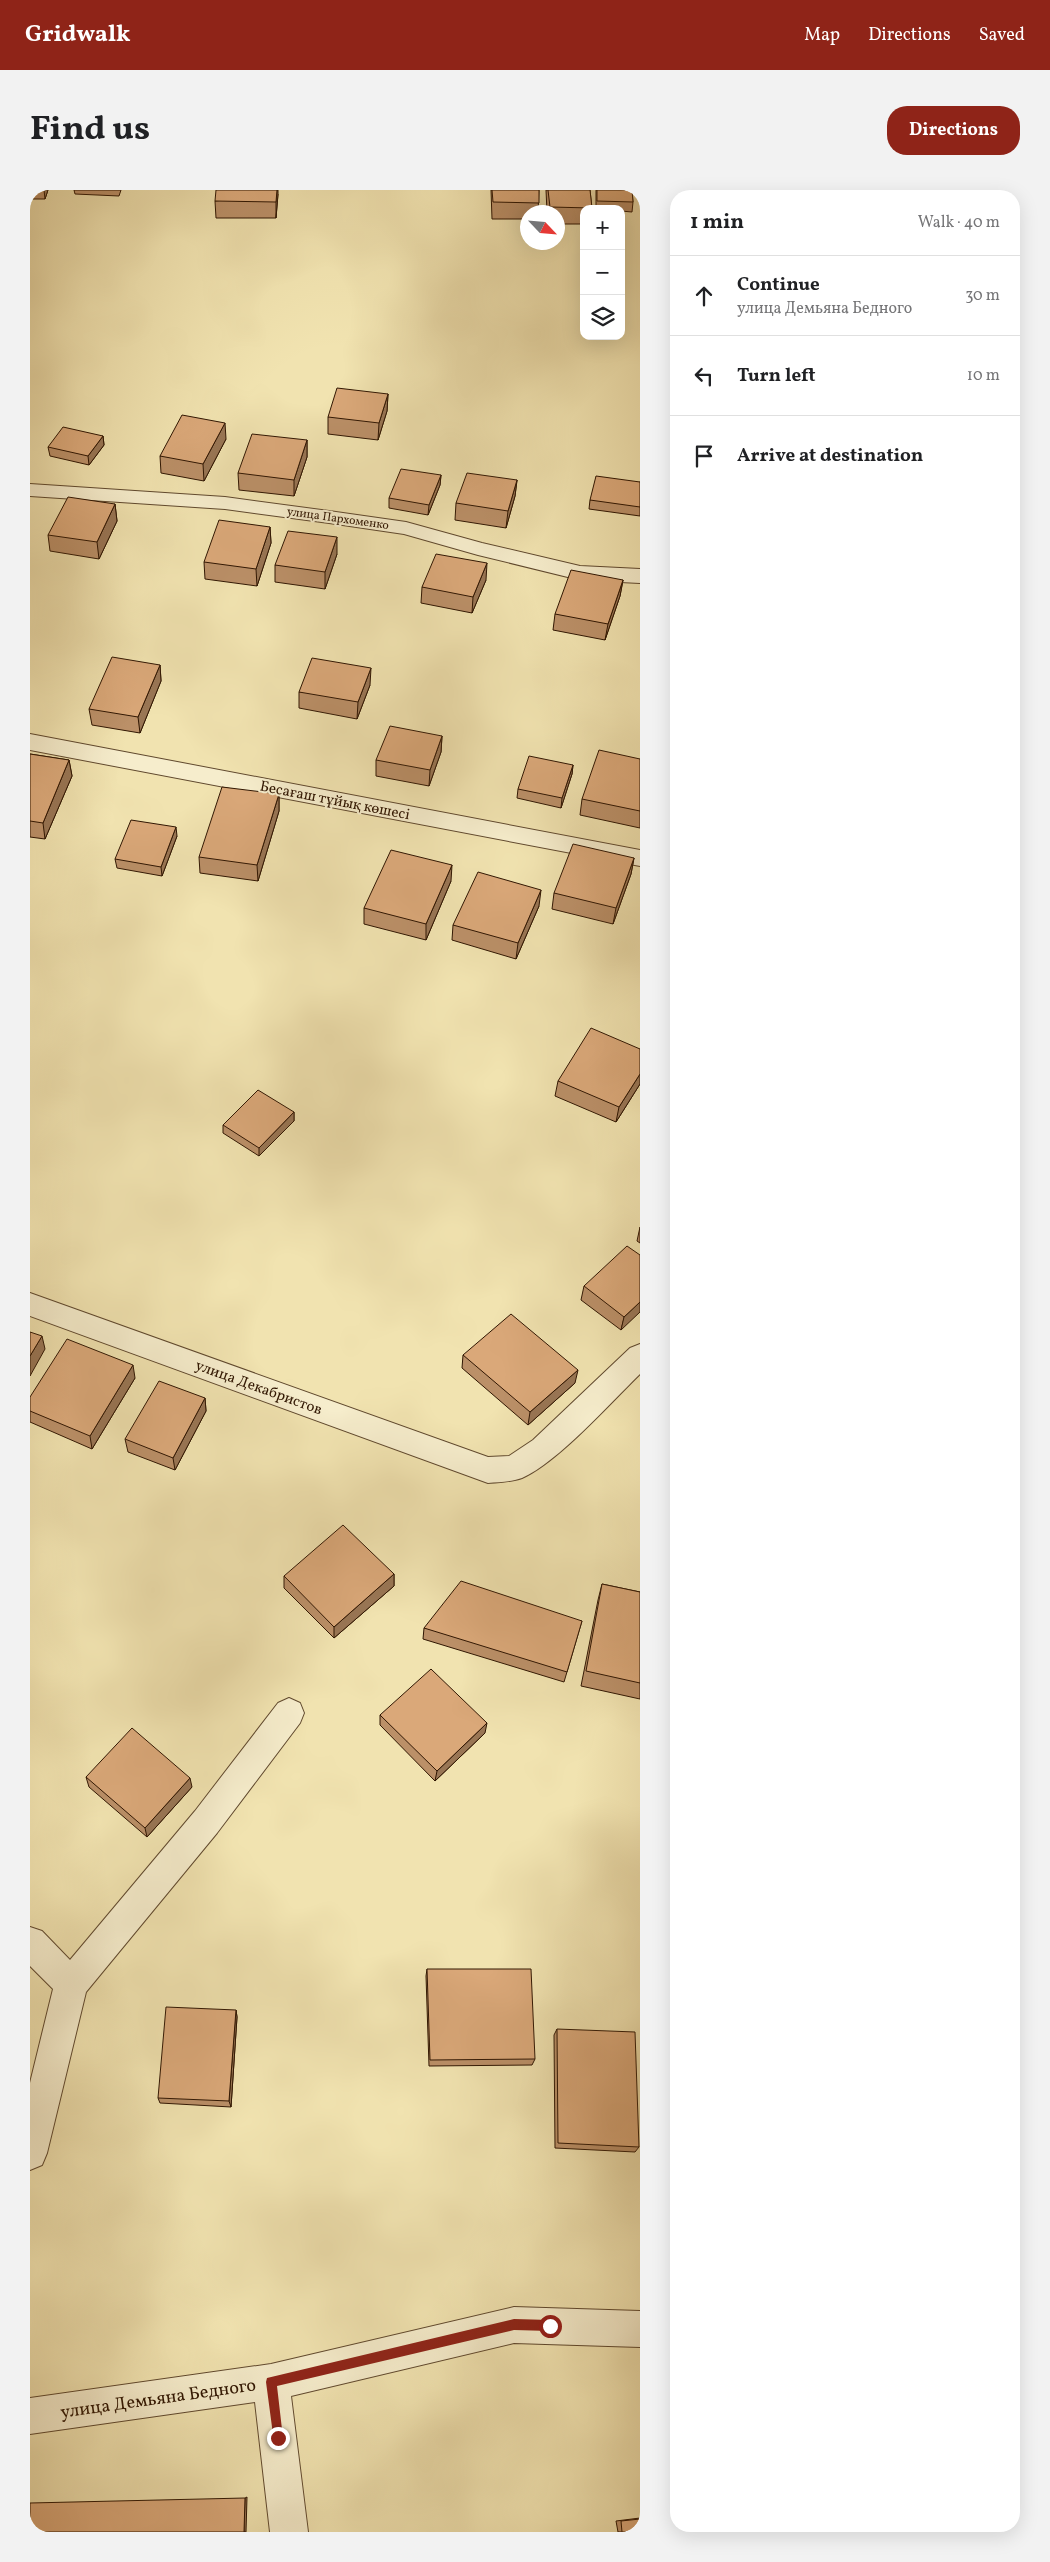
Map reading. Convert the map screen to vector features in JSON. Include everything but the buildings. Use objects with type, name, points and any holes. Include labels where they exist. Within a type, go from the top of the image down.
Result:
[{"type":"street","name":"улица Пархоменко","points":[[30,490],[225,503],[348,519],[406,528],[478,549],[580,573],[640,576]]},
{"type":"street","name":"Бесағаш тұйық көшесі","points":[[30,742],[640,858]]},
{"type":"street","name":"улица Декабристов","points":[[30,1304],[488,1470],[514,1468],[543,1449],[640,1356]]},
{"type":"street","points":[[30,2153],[71,1984],[206,1822],[289,1713]]},
{"type":"street","points":[[30,1943],[71,1984]]},
{"type":"street","name":"улица Демьяна Бедного","points":[[30,2416],[271,2382],[514,2324],[640,2329]]},
{"type":"street","points":[[271,2382],[290,2532]]},
{"type":"route","points":[[278,2438],[271,2382],[514,2324],[550,2326]]}]
